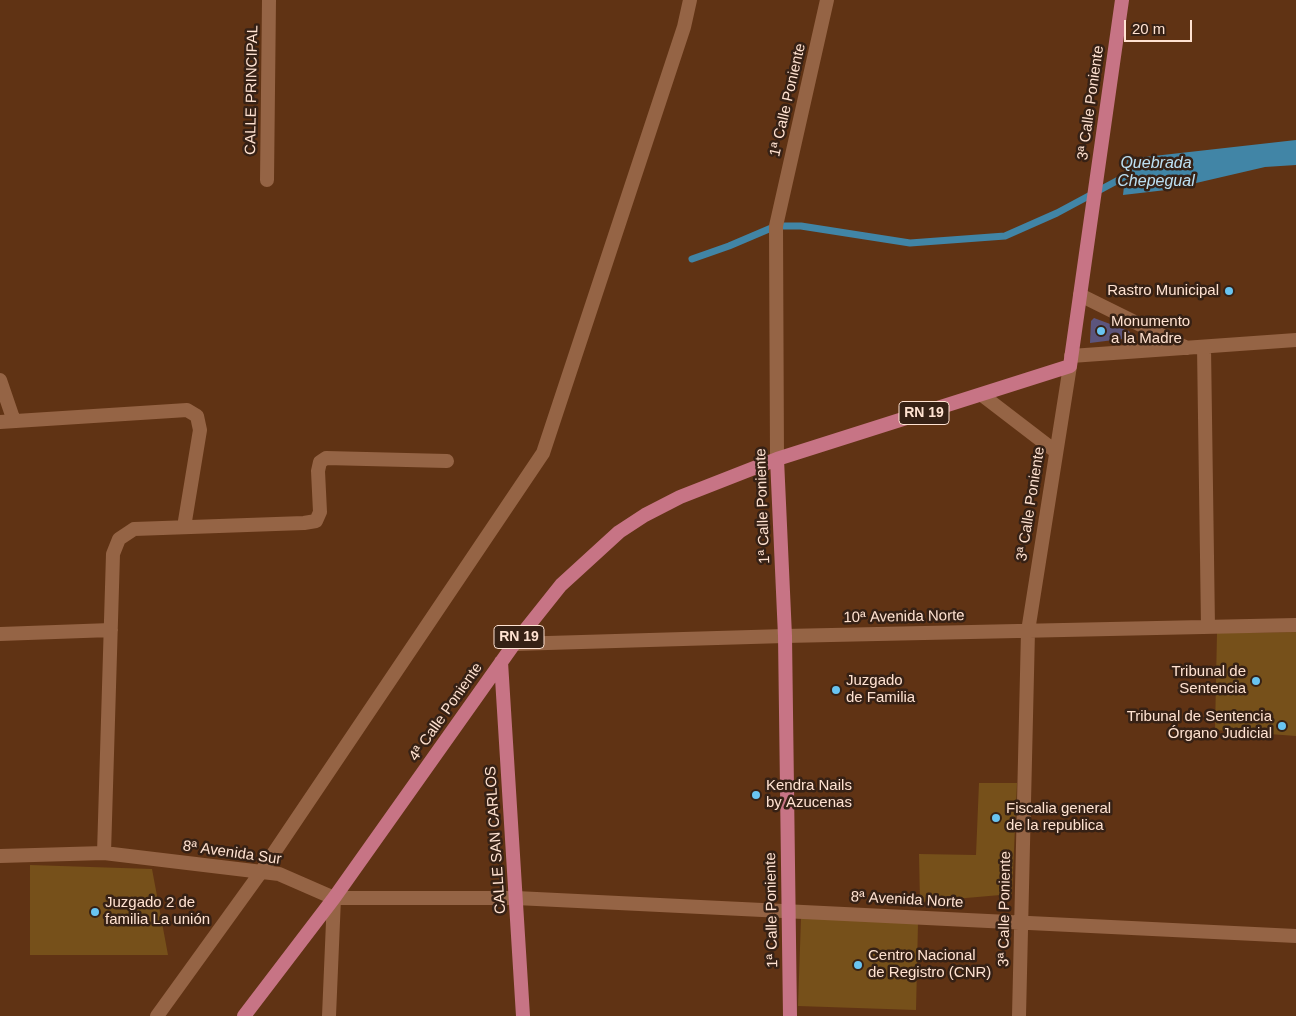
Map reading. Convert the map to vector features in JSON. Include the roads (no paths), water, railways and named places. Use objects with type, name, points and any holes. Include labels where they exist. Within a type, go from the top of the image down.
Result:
[{"type":"main road","name":"3ª Calle Poniente","points":[[1070,361],[1122,0]]},
{"type":"main road","name":"RN 19","points":[[778,459],[982,395],[1070,361]]},
{"type":"main road","name":"1ª Calle Poniente","points":[[778,459],[785,636],[790,1016]]},
{"type":"main road","name":"4ª Calle Poniente","points":[[244,1016],[334,898],[514,644],[562,585],[581,565],[620,532],[645,515],[680,497],[778,459]]},
{"type":"main road","name":"CALLE SAN CARLOS","points":[[501,662],[524,1016]]},
{"type":"street","name":"CALLE PRINCIPAL","points":[[267,180],[269,0]]},
{"type":"street","points":[[157,1016],[261,872],[543,453],[684,27],[690,0]]},
{"type":"street","name":"1ª Calle Poniente","points":[[778,459],[776,226],[827,0]]},
{"type":"street","points":[[1080,295],[1187,348]]},
{"type":"street","points":[[1070,361],[1187,348],[1296,340]]},
{"type":"street","points":[[1204,347],[1208,627]]},
{"type":"street","name":"3ª Calle Poniente","points":[[1019,1016],[1028,631],[1070,361]]},
{"type":"street","points":[[0,380],[14,421]]},
{"type":"street","points":[[982,395],[1055,451]]},
{"type":"street","points":[[0,422],[187,410],[197,416],[200,430],[184,527]]},
{"type":"street","points":[[104,853],[113,554],[119,539],[134,529],[316,521],[320,512],[318,471],[320,462],[326,458],[446,460]]},
{"type":"street","name":"10ª Avenida Norte","points":[[514,644],[1296,625]]},
{"type":"street","points":[[0,634],[111,630]]},
{"type":"street","name":"8ª Avenida Sur","points":[[0,856],[104,853],[278,874],[334,898],[516,898]]},
{"type":"street","points":[[329,1016],[334,898]]},
{"type":"street","name":"8ª Avenida Norte","points":[[516,898],[1296,936]]},
{"type":"water","name":"Quebrada Chepegual","points":[[1296,140],[1296,165],[1265,167],[1166,190],[1123,195],[1127,159]]},
{"type":"waterway","name":"Quebrada Chepegual","points":[[692,259],[776,226],[801,226],[910,243],[1005,236],[1057,213],[1124,177],[1132,176]]},
{"type":"place","name":"Rastro Municipal","points":[[1229,291]]},
{"type":"place","name":"Monumento a la Madre","points":[[1101,331]]},
{"type":"place","name":"Tribunal de Sentencia","points":[[1256,681]]},
{"type":"place","name":"Juzgado de Familia","points":[[836,690]]},
{"type":"place","name":"Tribunal de Sentencia Órgano Judicial","points":[[1282,726]]},
{"type":"place","name":"Kendra Nails by Azucenas","points":[[756,795]]},
{"type":"place","name":"Fiscalia general de la republica","points":[[996,818]]},
{"type":"place","name":"Juzgado 2 de familia La unión","points":[[95,912]]},
{"type":"place","name":"Centro Nacional de Registro (CNR)","points":[[858,965]]}]
